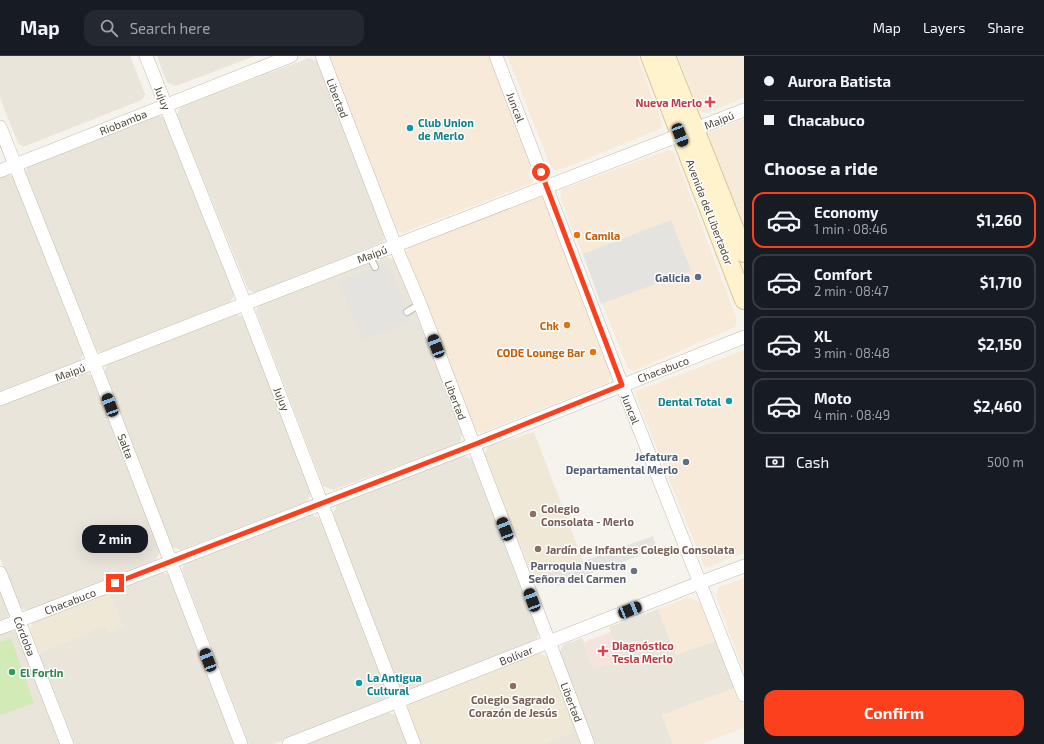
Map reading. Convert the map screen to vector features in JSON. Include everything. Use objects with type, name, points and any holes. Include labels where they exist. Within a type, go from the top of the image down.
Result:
[{"type":"main road","name":"Avenida del Libertador","points":[[650,56],[688,132],[744,253]]},
{"type":"main road","name":"Avenida del Libertador","points":[[666,56],[688,132],[744,300]]},
{"type":"street","name":"Jujuy","points":[[146,56],[245,304],[414,744]]},
{"type":"street","name":"Riobamba","points":[[0,171],[291,56]]},
{"type":"street","name":"Libertad","points":[[322,56],[395,245],[420,304],[588,744]]},
{"type":"street","name":"Juncal","points":[[496,56],[546,186],[592,298],[622,385],[744,695]]},
{"type":"street","name":"Maipú","points":[[0,399],[744,110]]},
{"type":"street","name":"Salta","points":[[0,127],[94,363],[241,744]]},
{"type":"street","name":"Chacabuco","points":[[0,628],[473,445],[744,337]]},
{"type":"street","name":"Bolívar","points":[[289,744],[744,566]]},
{"type":"street","name":"Córdoba","points":[[0,572],[67,744]]},
{"type":"lane","points":[[369,255],[375,267]]},
{"type":"lane","points":[[407,312],[420,304]]},
{"type":"shaded area","points":[[0,56],[130,56],[145,94],[142,100],[23,147],[18,143],[0,98]]},
{"type":"shaded area","points":[[157,56],[255,56],[176,86],[167,83]]},
{"type":"shaded area","points":[[489,56],[536,175],[532,183],[402,233],[397,230],[328,57]]},
{"type":"shaded area","points":[[507,56],[637,56],[662,123],[660,129],[557,171],[551,167]]},
{"type":"shaded area","points":[[678,56],[744,56],[744,98],[706,113],[699,110]]},
{"type":"shaded area","points":[[309,58],[318,62],[385,234],[383,242],[255,293],[248,289],[177,115],[181,106]]},
{"type":"shaded area","points":[[158,115],[166,119],[234,295],[230,302],[102,352],[94,349],[24,174],[28,167]]},
{"type":"shaded area","points":[[744,119],[744,230],[707,136],[710,132]]},
{"type":"shaded area","points":[[668,150],[674,153],[737,320],[735,327],[633,371],[628,368],[560,197],[562,189]]},
{"type":"shaded area","points":[[6,174],[15,178],[83,353],[80,362],[0,393],[0,177]]},
{"type":"shaded area","points":[[536,195],[544,198],[611,375],[607,383],[480,433],[474,429],[405,255],[409,244]]},
{"type":"shaded area","points":[[671,220],[691,271],[601,304],[583,254]]},
{"type":"shaded area","points":[[384,256],[395,260],[462,433],[460,443],[333,490],[323,486],[256,311],[259,304]]},
{"type":"shaded area","points":[[382,264],[389,267],[411,321],[363,340],[339,282]]},
{"type":"shaded area","points":[[234,314],[243,317],[311,492],[307,502],[181,550],[172,547],[104,374],[107,364]]},
{"type":"shaded area","points":[[744,351],[744,553],[708,567],[704,566],[636,396],[636,391]]},
{"type":"shaded area","points":[[86,373],[94,377],[160,552],[156,560],[30,611],[19,607],[0,558],[0,405]]},
{"type":"shaded area","points":[[534,432],[583,561],[534,580],[484,455],[489,445]]},
{"type":"shaded area","points":[[463,455],[472,460],[539,632],[536,641],[407,690],[399,686],[333,515],[337,504]]},
{"type":"shaded area","points":[[310,514],[321,519],[387,691],[385,700],[273,744],[249,744],[182,570],[186,560]]},
{"type":"shaded area","points":[[653,536],[657,549],[557,586],[555,580],[537,586],[534,579]]},
{"type":"shaded area","points":[[159,571],[170,575],[236,744],[75,744],[39,653],[105,625],[123,627],[108,591]]},
{"type":"shaded area","points":[[744,578],[744,672],[716,596],[719,587]]},
{"type":"shaded area","points":[[0,584],[11,610],[7,619],[0,621]]},
{"type":"shaded area","points":[[108,591],[123,626],[108,633],[105,626],[39,653],[30,629],[33,621]]},
{"type":"shaded area","points":[[689,597],[703,604],[718,640],[676,655],[658,609]]},
{"type":"shaded area","points":[[658,609],[676,655],[718,640],[737,687],[662,715],[673,744],[594,744],[559,654],[563,645],[582,638],[594,669],[621,658],[609,627]]},
{"type":"shaded area","points":[[10,630],[18,634],[60,744],[0,744],[0,634]]},
{"type":"shaded area","name":"Diagnóstico Tesla Merlo","points":[[611,632],[621,659],[594,669],[584,642]]},
{"type":"shaded area","name":"Colegio Sagrado Corazón de Jesús","points":[[539,653],[548,657],[577,730],[543,744],[420,744],[407,711],[410,702]]},
{"type":"shaded area","points":[[737,687],[744,706],[744,728],[701,744],[673,744],[662,715]]},
{"type":"shaded area","points":[[387,712],[397,716],[407,744],[306,744]]},
{"type":"shaded area","points":[[577,730],[582,744],[543,744]]},
{"type":"green space","name":"El Fortin","points":[[11,638],[34,703],[0,715],[0,642]]},
{"type":"place","name":"Nueva Merlo","points":[[710,102]]},
{"type":"place","name":"Club Union de Merlo","points":[[410,128]]},
{"type":"place","name":"Camila","points":[[577,235]]},
{"type":"place","name":"Galicia","points":[[698,277]]},
{"type":"place","name":"Chk","points":[[567,325]]},
{"type":"place","name":"CODE Lounge Bar","points":[[593,352]]},
{"type":"place","name":"Dental Total","points":[[729,401]]},
{"type":"place","name":"Jefatura Departamental Merlo","points":[[686,462]]},
{"type":"place","name":"Colegio Consolata - Merlo","points":[[533,514]]},
{"type":"place","name":"Jardín de Infantes Colegio Consolata","points":[[538,549]]},
{"type":"place","name":"Parroquia Nuestra Señora del Carmen","points":[[634,571]]},
{"type":"place","name":"Diagnóstico Tesla Merlo","points":[[603,651]]},
{"type":"place","name":"El Fortin","points":[[12,672]]},
{"type":"place","name":"La Antigua Cultural","points":[[359,683]]},
{"type":"place","name":"Colegio Sagrado Corazón de Jesús","points":[[513,686]]},
{"type":"route","points":[[115,583],[473,445],[622,385],[541,172]]}]
